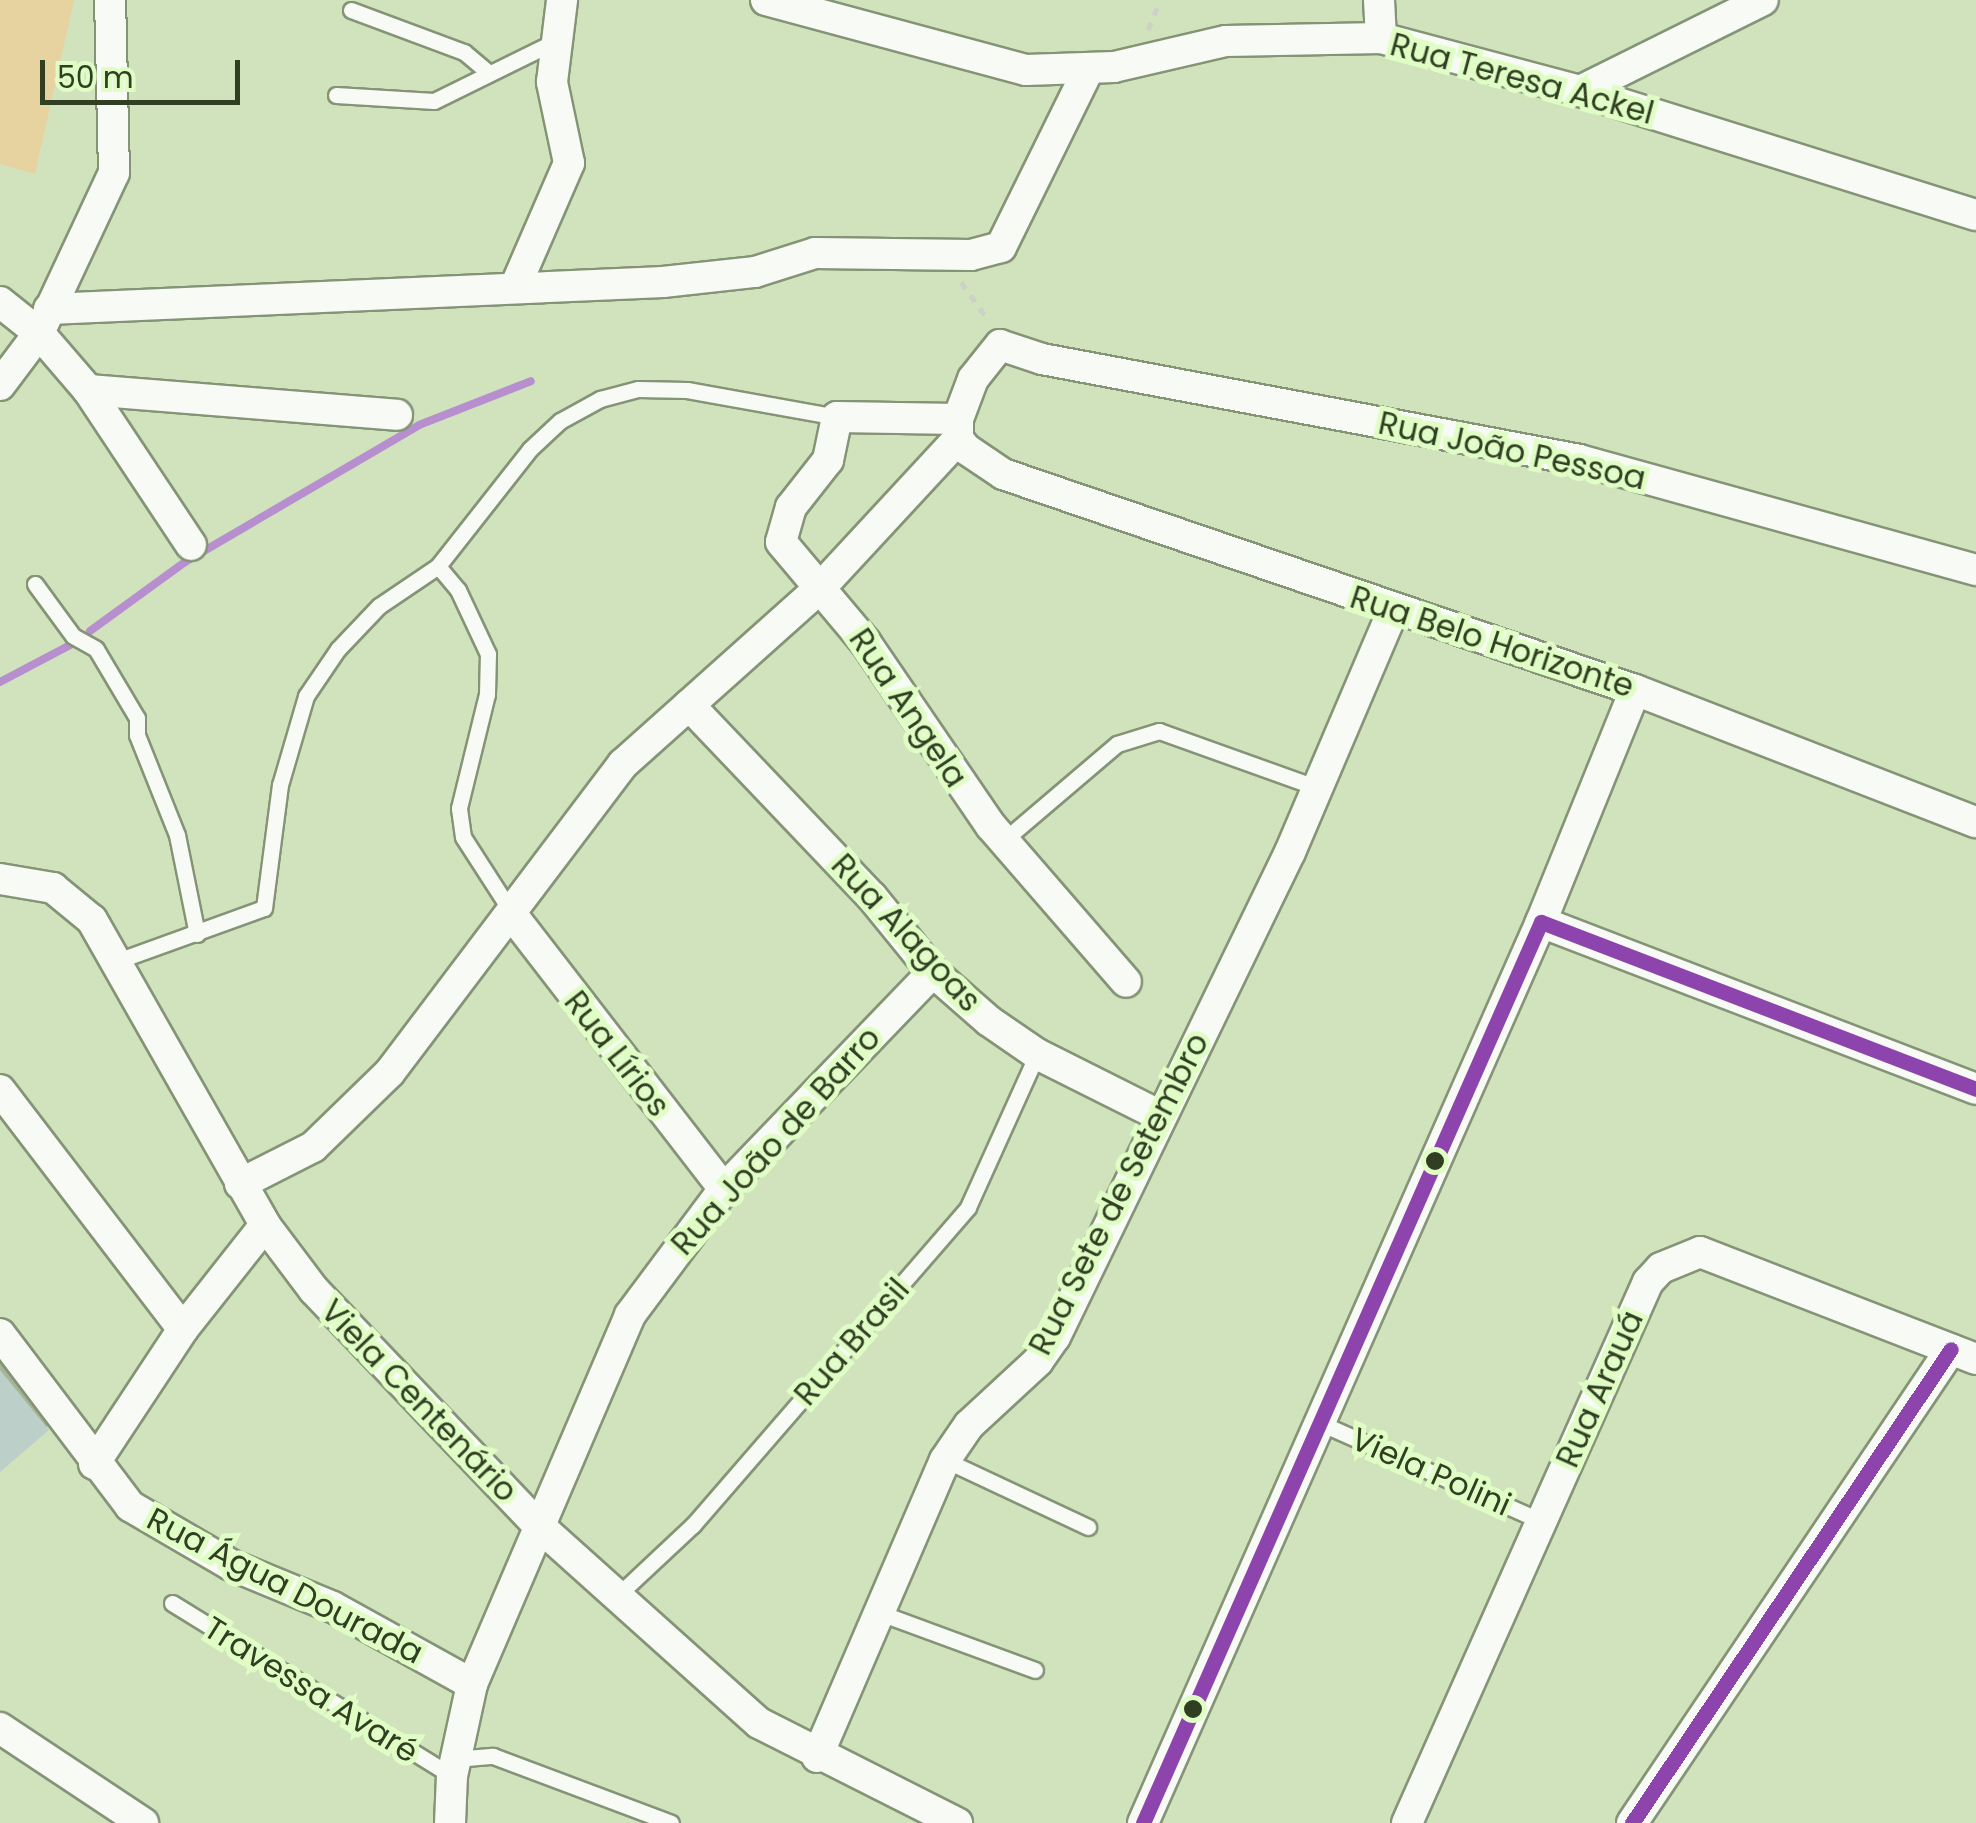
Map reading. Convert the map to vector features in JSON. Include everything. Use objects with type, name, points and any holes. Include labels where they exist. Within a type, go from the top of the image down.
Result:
[{"type":"street","points":[[0,384],[44,321],[114,172],[110,0]]},
{"type":"street","points":[[516,285],[568,163],[554,98],[554,42],[562,0]]},
{"type":"street","name":"Rua Teresa Ackel","points":[[766,0],[1026,70],[1088,70],[1226,42],[1381,38],[1580,92],[1976,215]]},
{"type":"street","points":[[1379,0],[1381,38]]},
{"type":"street","points":[[1580,92],[1762,0]]},
{"type":"street","points":[[0,302],[44,321],[516,285],[663,282],[755,272],[816,254],[958,256],[1001,247],[1088,70]]},
{"type":"street","points":[[44,321],[190,545]]},
{"type":"street","points":[[240,1184],[313,1147],[380,1083],[513,916],[622,764],[822,586],[958,429],[973,378],[997,346]]},
{"type":"street","name":"Rua João Pessoa","points":[[997,346],[1042,359],[1580,460],[1976,570]]},
{"type":"street","points":[[88,390],[396,416]]},
{"type":"street","points":[[837,417],[958,429]]},
{"type":"street","name":"Rua Angela","points":[[837,417],[828,460],[790,507],[781,533],[785,550],[822,586],[1003,841],[1126,982]]},
{"type":"street","name":"Rua Belo Horizonte","points":[[958,429],[1003,474],[1635,690],[1976,822]]},
{"type":"street","name":"Rua Sete de Setembro","points":[[817,1757],[945,1460],[969,1426],[1038,1362],[1055,1337],[1318,788],[1393,610]]},
{"type":"street","points":[[1144,1823],[1541,922],[1635,690]]},
{"type":"street","name":"Rua Alagoas","points":[[689,705],[872,898],[933,972],[1038,1054],[1159,1116]]},
{"type":"street","name":"Viela Centenário","points":[[0,879],[30,880],[72,898],[120,960],[265,1225],[314,1290],[537,1524],[705,1681],[758,1724],[817,1757],[957,1823]]},
{"type":"street","name":"Rua Lírios","points":[[513,916],[724,1189]]},
{"type":"street","points":[[1541,922],[1976,1089]]},
{"type":"street","name":"Rua João de Barro","points":[[450,1823],[453,1768],[472,1684],[537,1524],[630,1315],[724,1189],[933,972]]},
{"type":"street","points":[[0,1090],[183,1329]]},
{"type":"street","points":[[94,1464],[183,1329],[265,1225]]},
{"type":"street","name":"Rua Arauá","points":[[1407,1823],[1648,1282],[1681,1256],[1700,1252],[1963,1354]]},
{"type":"street","name":"Rua Água Dourada","points":[[0,1334],[94,1464],[130,1506],[174,1534],[334,1607],[472,1684]]},
{"type":"street","points":[[1632,1823],[1963,1354]]},
{"type":"street","points":[[0,1728],[143,1823]]},
{"type":"lane","points":[[352,10],[464,52],[489,73]]},
{"type":"lane","points":[[336,95],[416,104],[554,42]]},
{"type":"lane","points":[[120,960],[264,908],[280,786],[306,696],[338,648],[379,606],[438,566],[530,449],[560,422],[600,400],[638,389],[686,390],[837,417]]},
{"type":"lane","points":[[438,566],[458,590],[488,654],[487,694],[460,808],[464,838],[513,916]]},
{"type":"lane","points":[[35,584],[73,636],[96,649],[137,718],[138,735],[177,835],[197,934]]},
{"type":"lane","points":[[1003,841],[1117,744],[1159,732],[1318,788]]},
{"type":"lane","name":"Rua Brasil","points":[[617,1596],[693,1525],[968,1207],[1038,1054]]},
{"type":"lane","name":"Viela Polini","points":[[1320,1423],[1542,1521]]},
{"type":"lane","points":[[945,1460],[1088,1527]]},
{"type":"lane","name":"Travessa Avaré","points":[[172,1603],[453,1768]]},
{"type":"lane","points":[[880,1613],[1035,1670]]},
{"type":"lane","points":[[453,1768],[493,1756],[671,1823]]},
{"type":"path","points":[[958,256],[959,280],[983,305],[997,346]]},
{"type":"shaded area","points":[[0,0],[74,0],[35,174],[0,164]]},
{"type":"building","points":[[0,1370],[49,1430],[0,1472]]},
{"type":"waterway","points":[[90,631],[185,562],[419,425],[531,381]]},
{"type":"waterway","points":[[0,682],[72,644]]},
{"type":"transit line","points":[[1541,922],[1976,1089]]},
{"type":"transit line","points":[[1143,1823],[1541,922]]},
{"type":"transit line","points":[[1632,1823],[1951,1349]]}]
